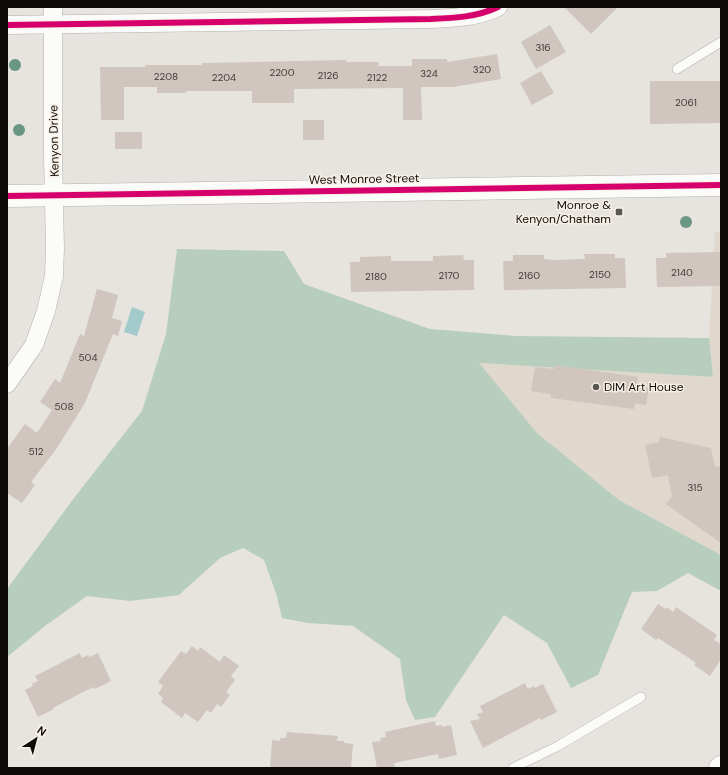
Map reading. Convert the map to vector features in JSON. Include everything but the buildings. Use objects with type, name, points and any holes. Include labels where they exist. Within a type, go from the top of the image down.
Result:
[{"type":"street","points":[[7,25],[53,16],[300,14],[458,18],[486,12],[498,7]]},
{"type":"street","name":"Kenyon Drive","points":[[7,384],[34,345],[46,311],[54,276],[55,195],[53,16]]},
{"type":"street","name":"West Monroe Street","points":[[7,196],[721,185]]},
{"type":"lane","points":[[677,69],[721,42]]},
{"type":"lane","points":[[513,768],[558,746],[641,697]]},
{"type":"shaded area","points":[[715,232],[721,232],[721,555],[619,500],[537,433],[478,363],[713,377],[709,338]]},
{"type":"green space","points":[[177,249],[284,251],[304,284],[430,329],[516,336],[709,338],[713,377],[479,363],[537,433],[619,500],[721,555],[721,591],[688,573],[657,591],[632,592],[598,675],[571,688],[547,643],[504,615],[435,717],[415,720],[406,700],[400,659],[353,626],[308,623],[282,618],[276,593],[264,560],[243,548],[220,558],[179,595],[130,601],[87,596],[45,626],[7,657],[7,589],[74,498],[142,411],[166,334]]},
{"type":"water","points":[[132,307],[145,312],[137,336],[124,332]]},
{"type":"cycle path","points":[[7,25],[431,19],[474,15],[498,7]]},
{"type":"cycle path","points":[[7,196],[721,185]]},
{"type":"place","name":"Monroe & Kenyon/Chatham","points":[[619,212]]},
{"type":"place","name":"DIM Art House","points":[[596,387]]}]
